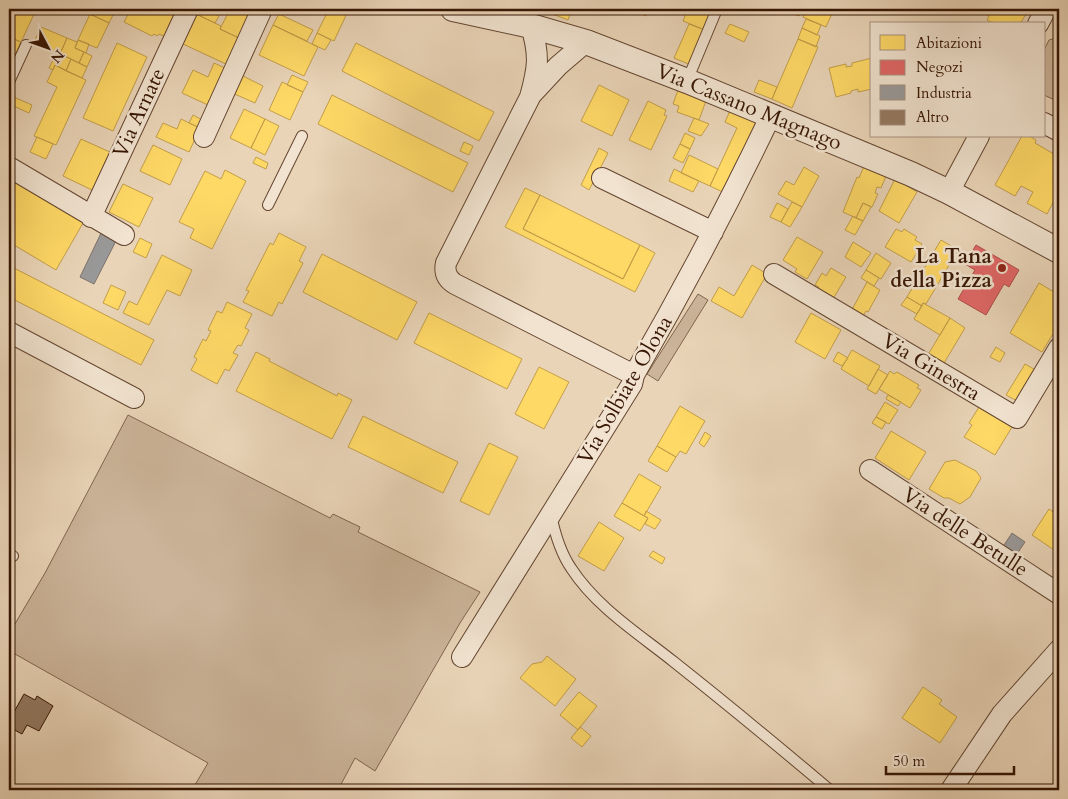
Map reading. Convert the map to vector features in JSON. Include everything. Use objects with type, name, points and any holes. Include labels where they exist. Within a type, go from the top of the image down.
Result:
[{"type":"street","name":"Via Arnate","points":[[91,216],[188,9]]},
{"type":"street","points":[[204,137],[262,9]]},
{"type":"street","name":"Via Cassano Magnago","points":[[453,9],[532,26],[586,42],[687,81],[875,158],[949,192],[1059,251]]},
{"type":"street","points":[[1039,22],[1046,9]]},
{"type":"street","points":[[532,26],[538,55],[530,97],[446,262],[445,272],[448,278],[456,284],[634,375]]},
{"type":"street","points":[[530,97],[549,75],[586,42]]},
{"type":"street","name":"Via Solbiate Olona","points":[[462,657],[632,384],[634,375],[669,315],[731,198],[771,115]]},
{"type":"street","points":[[1046,124],[1059,131]]},
{"type":"street","points":[[949,192],[978,138]]},
{"type":"street","points":[[9,167],[124,235]]},
{"type":"street","points":[[602,178],[713,232]]},
{"type":"street","name":"Via Ginestra","points":[[774,274],[1017,418],[1059,348]]},
{"type":"street","points":[[9,332],[134,398]]},
{"type":"street","name":"Via delle Betulle","points":[[870,470],[1059,594]]},
{"type":"street","points":[[951,790],[1002,714],[1059,650]]},
{"type":"lane","points":[[687,81],[717,9]]},
{"type":"lane","points":[[9,82],[26,45]]},
{"type":"lane","points":[[268,205],[302,136]]},
{"type":"lane","points":[[551,514],[561,552],[570,568],[593,595],[616,616],[830,790]]},
{"type":"shaded area","points":[[1059,37],[1059,102],[1046,96],[1046,46],[1049,40]]},
{"type":"shaded area","points":[[698,294],[708,300],[658,381],[647,374]]},
{"type":"shaded area","points":[[128,415],[330,518],[333,514],[360,527],[358,532],[480,592],[460,623],[375,771],[355,758],[338,790],[192,790],[208,763],[15,654],[12,657],[9,656],[9,634],[45,573]]},
{"type":"building: Abitazioni","points":[[93,9],[116,9],[109,23],[90,14]]},
{"type":"building: Abitazioni","points":[[131,9],[185,9],[171,39],[159,34],[152,36],[124,22]]},
{"type":"building: Abitazioni","points":[[198,9],[205,9],[219,16],[215,23],[196,14]]},
{"type":"building: Abitazioni","points":[[230,9],[249,9],[257,13],[243,40],[220,29]]},
{"type":"building: Abitazioni","points":[[318,9],[349,9],[334,41],[317,33],[326,15],[317,12]]},
{"type":"building: Abitazioni","points":[[552,9],[572,9],[568,20],[550,13]]},
{"type":"building: Abitazioni","points":[[628,9],[649,9],[646,16]]},
{"type":"building: Abitazioni","points":[[688,9],[714,9],[705,30],[683,21]]},
{"type":"building: Abitazioni","points":[[781,9],[801,9],[799,16]]},
{"type":"building: Abitazioni","points":[[807,9],[834,9],[826,27],[803,17]]},
{"type":"building: Abitazioni","points":[[976,9],[1029,9],[1021,22],[991,22],[987,20],[989,16]]},
{"type":"building: Abitazioni","points":[[16,12],[35,12],[21,42],[9,37],[9,27]]},
{"type":"building: Abitazioni","points":[[90,14],[109,23],[97,48],[78,40]]},
{"type":"building: Abitazioni","points":[[196,14],[221,26],[220,29],[241,39],[228,65],[181,43]]},
{"type":"building: Abitazioni","points":[[279,14],[313,30],[307,41],[273,25]]},
{"type":"building: Abitazioni","points":[[806,19],[821,25],[817,35],[802,28]]},
{"type":"building: Abitazioni","points":[[689,24],[705,30],[691,65],[674,58]]},
{"type":"building: Abitazioni","points":[[730,24],[749,32],[744,42],[725,33]]},
{"type":"building: Abitazioni","points":[[273,25],[318,47],[304,76],[259,55]]},
{"type":"building: Abitazioni","points":[[41,27],[67,38],[60,54],[34,42]]},
{"type":"building: Abitazioni","points":[[802,28],[820,36],[816,47],[798,39]]},
{"type":"building: Abitazioni","points":[[317,33],[331,40],[325,50],[312,44]]},
{"type":"building: Abitazioni","points":[[9,37],[21,42],[9,68]]},
{"type":"building: Abitazioni","points":[[67,38],[77,42],[75,48],[84,52],[79,63],[60,54]]},
{"type":"building: Abitazioni","points":[[798,39],[818,47],[792,108],[772,99]]},
{"type":"building: Abitazioni","points":[[78,40],[89,44],[86,53],[75,48]]},
{"type":"building: Abitazioni","points":[[117,43],[147,57],[113,131],[83,118]]},
{"type":"building: Abitazioni","points":[[356,43],[494,112],[479,141],[342,71]]},
{"type":"building: Abitazioni","points":[[57,52],[71,59],[66,71],[55,65],[53,70],[49,68]]},
{"type":"building: Abitazioni","points":[[84,52],[92,56],[87,67],[79,63]]},
{"type":"building: Abitazioni","points":[[870,58],[870,89],[858,92],[858,89],[836,97],[829,68],[846,64],[846,67],[852,66],[852,63]]},
{"type":"building: Abitazioni","points":[[71,59],[87,67],[82,78],[66,71]]},
{"type":"building: Abitazioni","points":[[214,63],[225,68],[208,105],[182,93],[193,70],[208,77]]},
{"type":"building: Abitazioni","points":[[55,65],[86,80],[56,145],[34,136],[57,87],[47,82]]},
{"type":"building: Abitazioni","points":[[239,74],[263,86],[255,103],[230,92]]},
{"type":"building: Abitazioni","points":[[292,75],[308,82],[303,92],[287,85]]},
{"type":"building: Abitazioni","points":[[759,80],[777,87],[772,99],[754,92]]},
{"type":"building: Abitazioni","points":[[282,82],[303,92],[290,120],[269,110]]},
{"type":"building: Abitazioni","points":[[599,85],[629,100],[612,136],[581,121]]},
{"type":"building: Abitazioni","points":[[679,87],[707,98],[699,120],[677,112],[679,106],[673,104]]},
{"type":"building: Abitazioni","points":[[9,95],[32,105],[29,113],[9,104]]},
{"type":"building: Abitazioni","points":[[332,95],[468,163],[453,192],[318,124]]},
{"type":"building: Abitazioni","points":[[648,101],[666,110],[664,115],[667,116],[651,150],[629,140]]},
{"type":"building: Abitazioni","points":[[732,106],[764,120],[729,195],[710,186],[737,128],[725,122]]},
{"type":"building: Abitazioni","points":[[244,109],[265,119],[251,148],[230,138]]},
{"type":"building: Abitazioni","points":[[193,115],[204,121],[200,128],[189,123]]},
{"type":"building: Abitazioni","points":[[694,118],[709,124],[701,136],[688,131]]},
{"type":"building: Abitazioni","points":[[181,119],[200,128],[189,152],[156,137],[163,123],[177,129]]},
{"type":"building: Abitazioni","points":[[265,119],[279,126],[265,155],[251,148]]},
{"type":"building: Abitazioni","points":[[685,133],[695,138],[690,149],[680,144]]},
{"type":"building: Abitazioni","points":[[37,137],[53,144],[46,159],[30,152]]},
{"type":"building: Abitazioni","points":[[1021,138],[1032,138],[1036,140],[1035,143],[1059,157],[1059,196],[1058,198],[1056,197],[1047,214],[1027,203],[1033,192],[1021,186],[1015,196],[995,185]]},
{"type":"building: Abitazioni","points":[[81,139],[112,153],[94,191],[63,176]]},
{"type":"building: Abitazioni","points":[[464,142],[473,146],[469,155],[460,151]]},
{"type":"building: Abitazioni","points":[[680,144],[690,149],[683,163],[673,158]]},
{"type":"building: Abitazioni","points":[[153,145],[182,159],[170,185],[140,171]]},
{"type":"building: Abitazioni","points":[[599,148],[608,153],[589,190],[581,185]]},
{"type":"building: Abitazioni","points":[[689,155],[718,169],[710,186],[681,173]]},
{"type":"building: Abitazioni","points":[[256,157],[268,163],[266,169],[253,163]]},
{"type":"building: Abitazioni","points":[[864,166],[886,176],[881,188],[877,187],[875,193],[878,194],[872,207],[863,203],[856,218],[843,212],[857,177],[859,178]]},
{"type":"building: Abitazioni","points":[[804,167],[819,176],[802,207],[778,194],[786,181],[794,185]]},
{"type":"building: Abitazioni","points":[[674,169],[699,181],[693,192],[669,181]]},
{"type":"building: Abitazioni","points":[[225,170],[246,181],[212,249],[190,238],[194,229],[179,222],[205,171],[221,179]]},
{"type":"building: Abitazioni","points":[[9,171],[87,216],[56,270],[9,242]]},
{"type":"building: Abitazioni","points":[[895,179],[917,192],[899,223],[879,211]]},
{"type":"building: Abitazioni","points":[[123,184],[153,198],[139,227],[109,212]]},
{"type":"building: Abitazioni","points":[[525,188],[540,195],[523,229],[623,279],[640,245],[655,253],[635,292],[505,227]]},
{"type":"building: Abitazioni","points":[[540,195],[640,245],[623,279],[523,229]]},
{"type":"building: Abitazioni","points":[[792,202],[802,207],[790,227],[781,222]]},
{"type":"building: Abitazioni","points":[[777,203],[788,209],[781,222],[770,217]]},
{"type":"building: Abitazioni","points":[[863,203],[871,207],[863,221],[856,218]]},
{"type":"building: Abitazioni","points":[[853,216],[863,221],[855,235],[845,230]]},
{"type":"building: Abitazioni","points":[[896,229],[902,232],[904,229],[917,237],[915,240],[922,244],[911,262],[885,247]]},
{"type":"building: Abitazioni","points":[[279,233],[306,247],[299,261],[303,263],[282,304],[279,302],[272,316],[243,302],[249,291],[246,290],[270,243],[273,245]]},
{"type":"building: Abitazioni","points":[[797,237],[823,252],[807,279],[795,272],[797,269],[783,260]]},
{"type":"building: Abitazioni","points":[[140,238],[152,244],[146,258],[133,252]]},
{"type":"building: Abitazioni","points":[[941,240],[958,250],[926,304],[923,303],[922,306],[907,297]]},
{"type":"building: Abitazioni","points":[[853,242],[871,253],[861,267],[845,257]]},
{"type":"building: Abitazioni","points":[[876,253],[891,263],[881,279],[866,270]]},
{"type":"building: Abitazioni","points":[[322,254],[417,302],[397,340],[303,292]]},
{"type":"building: Abitazioni","points":[[162,255],[192,270],[180,296],[167,290],[149,325],[123,313],[129,301],[137,305]]},
{"type":"building: Abitazioni","points":[[752,265],[767,274],[742,318],[711,301],[719,287],[734,296]]},
{"type":"building: Abitazioni","points":[[14,268],[154,340],[141,365],[9,297],[9,278]]},
{"type":"building: Abitazioni","points":[[831,268],[846,277],[830,304],[815,295],[819,287],[815,285],[822,273],[826,276]]},
{"type":"building: Abitazioni","points":[[866,270],[879,278],[874,286],[861,278]]},
{"type":"building: Abitazioni","points":[[867,282],[880,290],[868,312],[866,311],[860,321],[849,315]]},
{"type":"building: Abitazioni","points":[[1039,283],[1059,295],[1059,324],[1042,352],[1010,333]]},
{"type":"building: Abitazioni","points":[[111,285],[126,292],[118,310],[103,303]]},
{"type":"building: Abitazioni","points":[[907,297],[922,306],[917,314],[901,305]]},
{"type":"building: Abitazioni","points":[[227,302],[252,314],[245,328],[249,330],[241,346],[238,345],[233,353],[238,355],[229,371],[225,369],[217,384],[191,370],[197,359],[194,357],[203,339],[206,341],[211,331],[208,330],[217,311],[222,313]]},
{"type":"building: Abitazioni","points":[[923,303],[950,318],[940,335],[914,319]]},
{"type":"building: Abitazioni","points":[[429,313],[522,359],[507,389],[414,343]]},
{"type":"building: Abitazioni","points":[[811,313],[841,330],[825,359],[795,342]]},
{"type":"building: Abitazioni","points":[[950,318],[965,328],[941,368],[926,358]]},
{"type":"building: Abitazioni","points":[[996,347],[1005,353],[1000,362],[990,357]]},
{"type":"building: Abitazioni","points":[[852,350],[880,366],[869,386],[841,369]]},
{"type":"building: Abitazioni","points":[[256,352],[270,359],[269,361],[337,396],[338,393],[352,400],[332,439],[236,391]]},
{"type":"building: Abitazioni","points":[[838,352],[848,358],[842,366],[833,361]]},
{"type":"building: Abitazioni","points":[[1025,364],[1039,372],[1021,403],[1006,395]]},
{"type":"building: Abitazioni","points":[[539,367],[569,382],[544,429],[515,414]]},
{"type":"building: Abitazioni","points":[[878,369],[888,375],[876,394],[867,389]]},
{"type":"building: Abitazioni","points":[[890,371],[894,374],[897,372],[919,385],[917,388],[921,390],[910,408],[879,389]]},
{"type":"building: Abitazioni","points":[[888,395],[901,402],[898,406],[886,399]]},
{"type":"building: Abitazioni","points":[[885,402],[898,410],[889,424],[876,417]]},
{"type":"building: Abitazioni","points":[[680,406],[705,421],[686,454],[680,451],[676,457],[657,446]]},
{"type":"building: Abitazioni","points":[[979,407],[1012,427],[995,455],[964,437],[972,425],[969,423]]},
{"type":"building: Abitazioni","points":[[363,416],[458,462],[443,493],[348,447]]},
{"type":"building: Abitazioni","points":[[876,417],[886,422],[882,429],[872,423]]},
{"type":"building: Abitazioni","points":[[891,431],[926,452],[909,480],[875,458]]},
{"type":"building: Abitazioni","points":[[705,432],[711,436],[704,447],[699,443]]},
{"type":"building: Abitazioni","points":[[489,443],[518,457],[489,515],[460,501]]},
{"type":"building: Abitazioni","points":[[657,446],[676,457],[667,472],[648,461]]},
{"type":"building: Abitazioni","points":[[955,460],[976,471],[981,478],[970,497],[960,504],[949,498],[944,498],[929,489],[945,462]]},
{"type":"building: Abitazioni","points":[[639,474],[661,487],[644,516],[622,503]]},
{"type":"building: Abitazioni","points":[[622,503],[648,518],[640,531],[614,516]]},
{"type":"building: Abitazioni","points":[[1049,509],[1059,516],[1059,541],[1054,550],[1032,535]]},
{"type":"building: Abitazioni","points":[[646,511],[661,520],[655,529],[645,524],[648,518],[644,516]]},
{"type":"building: Abitazioni","points":[[599,522],[624,538],[604,571],[578,556]]},
{"type":"building: Abitazioni","points":[[653,551],[665,558],[662,564],[649,556]]},
{"type":"building: Abitazioni","points":[[547,656],[576,679],[555,706],[520,678],[532,664],[542,662]]},
{"type":"building: Abitazioni","points":[[923,687],[942,700],[939,704],[957,717],[940,743],[902,718]]},
{"type":"building: Abitazioni","points":[[579,692],[597,706],[578,730],[560,715]]},
{"type":"building: Abitazioni","points":[[580,727],[591,736],[582,747],[571,738]]},
{"type":"building: Negozi","points":[[976,245],[1019,270],[1009,287],[1004,284],[986,315],[958,299],[975,270],[965,264]]},
{"type":"building: Industria","points":[[103,229],[118,237],[94,284],[80,277]]},
{"type":"building: Industria","points":[[1012,533],[1025,542],[1015,557],[1002,548]]},
{"type":"building: Altro","points":[[24,694],[35,700],[37,696],[53,706],[39,731],[27,725],[22,734],[9,727],[9,721]]},
{"type":"place","name":"La Tana della Pizza","points":[[1002,268]]}]
